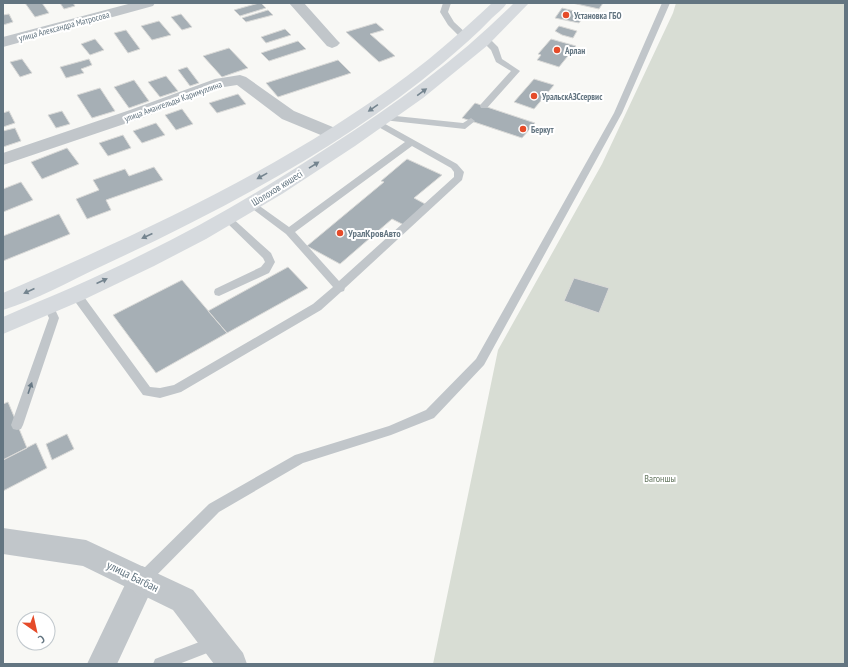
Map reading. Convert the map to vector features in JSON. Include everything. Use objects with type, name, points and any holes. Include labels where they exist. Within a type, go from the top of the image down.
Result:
[{"type":"highway","name":"Шолохов көшесі","points":[[3,302],[79,269],[197,213],[334,134],[401,88],[465,37],[500,3]]},
{"type":"highway","name":"Шолохов көшесі","points":[[3,326],[146,261],[251,204],[382,120],[434,83],[485,39],[522,3]]},
{"type":"street","name":"улица Александра Матросова","points":[[3,42],[148,3]]},
{"type":"street","points":[[296,3],[332,43]]},
{"type":"street","name":"улица Амангельды Каримуллина","points":[[3,159],[136,114],[221,82],[240,80],[288,115],[334,134]]},
{"type":"street","name":"улица Багбан","points":[[3,541],[86,553],[183,600],[224,654]]},
{"type":"street","points":[[102,664],[142,580]]},
{"type":"lane","points":[[447,3],[444,12],[451,23],[465,37]]},
{"type":"lane","points":[[142,580],[214,508],[299,459],[391,430],[430,414],[480,362],[618,113],[666,3]]},
{"type":"lane","points":[[484,106],[516,71],[499,60],[495,49],[485,39]]},
{"type":"lane","points":[[382,120],[465,126],[471,121]]},
{"type":"lane","points":[[76,293],[147,392],[160,392],[177,389],[317,308],[459,178],[459,172],[454,166],[411,142],[382,120]]},
{"type":"lane","points":[[289,232],[411,142]]},
{"type":"lane","points":[[251,204],[289,232],[340,288]]},
{"type":"lane","points":[[219,292],[264,270],[270,262],[267,256],[227,218]]},
{"type":"lane","points":[[17,425],[54,318],[48,306]]},
{"type":"lane","points":[[160,664],[224,654]]},
{"type":"green space","name":"Вагоншы","points":[[676,3],[845,3],[845,664],[433,664],[498,350],[602,164],[673,13]]},
{"type":"building","points":[[25,3],[42,3],[49,13],[35,17]]},
{"type":"building","points":[[60,3],[73,3],[75,6],[64,9]]},
{"type":"building","points":[[259,3],[266,8],[240,16],[234,10]]},
{"type":"building","points":[[572,3],[603,3],[599,9]]},
{"type":"building","points":[[562,8],[578,12],[574,18],[581,20],[579,23],[555,18]]},
{"type":"building","points":[[268,10],[273,15],[246,22],[242,18]]},
{"type":"building","points":[[9,14],[13,22],[3,25],[3,15]]},
{"type":"building","points":[[181,14],[192,27],[182,30],[171,17]]},
{"type":"building","points":[[159,21],[171,35],[152,40],[141,26]]},
{"type":"building","points":[[376,23],[384,30],[370,34],[395,56],[379,62],[346,32]]},
{"type":"building","points":[[559,26],[577,31],[573,38],[562,35],[555,31]]},
{"type":"building","points":[[285,29],[291,35],[266,43],[261,37]]},
{"type":"building","points":[[126,30],[140,49],[128,53],[114,33]]},
{"type":"building","points":[[95,39],[104,50],[90,55],[81,44]]},
{"type":"building","name":"Арлан","points":[[551,39],[576,46],[559,67],[537,60],[541,55],[538,54]]},
{"type":"building","points":[[298,41],[306,49],[269,61],[261,53]]},
{"type":"building","points":[[229,48],[248,68],[222,77],[203,56]]},
{"type":"building","points":[[22,59],[32,73],[20,77],[10,62]]},
{"type":"building","points":[[89,59],[92,65],[81,69],[84,73],[66,78],[60,67]]},
{"type":"building","points":[[338,60],[351,73],[278,97],[266,83]]},
{"type":"building","points":[[187,67],[199,83],[190,86],[178,70]]},
{"type":"building","points":[[166,76],[178,91],[160,97],[148,82]]},
{"type":"building","points":[[534,79],[554,85],[534,109],[514,102]]},
{"type":"building","points":[[134,80],[149,101],[129,108],[114,87]]},
{"type":"building","points":[[100,88],[115,111],[92,118],[77,95]]},
{"type":"building","points":[[238,94],[246,104],[217,113],[209,103]]},
{"type":"building","points":[[475,103],[535,123],[522,138],[462,118]]},
{"type":"building","points":[[182,109],[193,124],[176,130],[165,115]]},
{"type":"building","points":[[9,111],[15,123],[3,127],[3,113]]},
{"type":"building","points":[[62,111],[70,124],[56,128],[48,115]]},
{"type":"building","points":[[156,123],[165,135],[142,143],[133,131]]},
{"type":"building","points":[[15,128],[21,141],[3,147],[3,131]]},
{"type":"building","points":[[123,135],[131,148],[108,156],[99,143]]},
{"type":"building","points":[[67,148],[79,164],[42,179],[31,162]]},
{"type":"building","points":[[407,159],[442,175],[414,198],[427,205],[404,225],[392,219],[340,264],[307,246],[384,182],[381,181]]},
{"type":"building","points":[[154,167],[163,180],[106,200],[111,210],[87,219],[76,199],[99,190],[93,180],[125,169],[129,176]]},
{"type":"building","points":[[21,182],[33,200],[3,212],[3,189]]},
{"type":"building","points":[[59,214],[70,234],[3,261],[3,236]]},
{"type":"building","points":[[288,267],[308,288],[227,333],[208,311]]},
{"type":"building","points":[[574,278],[609,288],[599,313],[564,301]]},
{"type":"building","points":[[182,280],[227,333],[156,373],[113,315]]},
{"type":"building","points":[[8,402],[27,448],[3,460],[3,404]]},
{"type":"building","points":[[67,434],[74,449],[52,460],[46,444]]},
{"type":"building","points":[[36,443],[47,468],[3,491],[3,460]]},
{"type":"place","name":"Установка ГБО","points":[[566,15]]},
{"type":"place","name":"Арлан","points":[[557,50]]},
{"type":"place","name":"УральскАЗСсервис","points":[[534,96]]},
{"type":"place","name":"Беркут","points":[[523,129]]},
{"type":"place","name":"УралКровАвто","points":[[340,233]]}]
